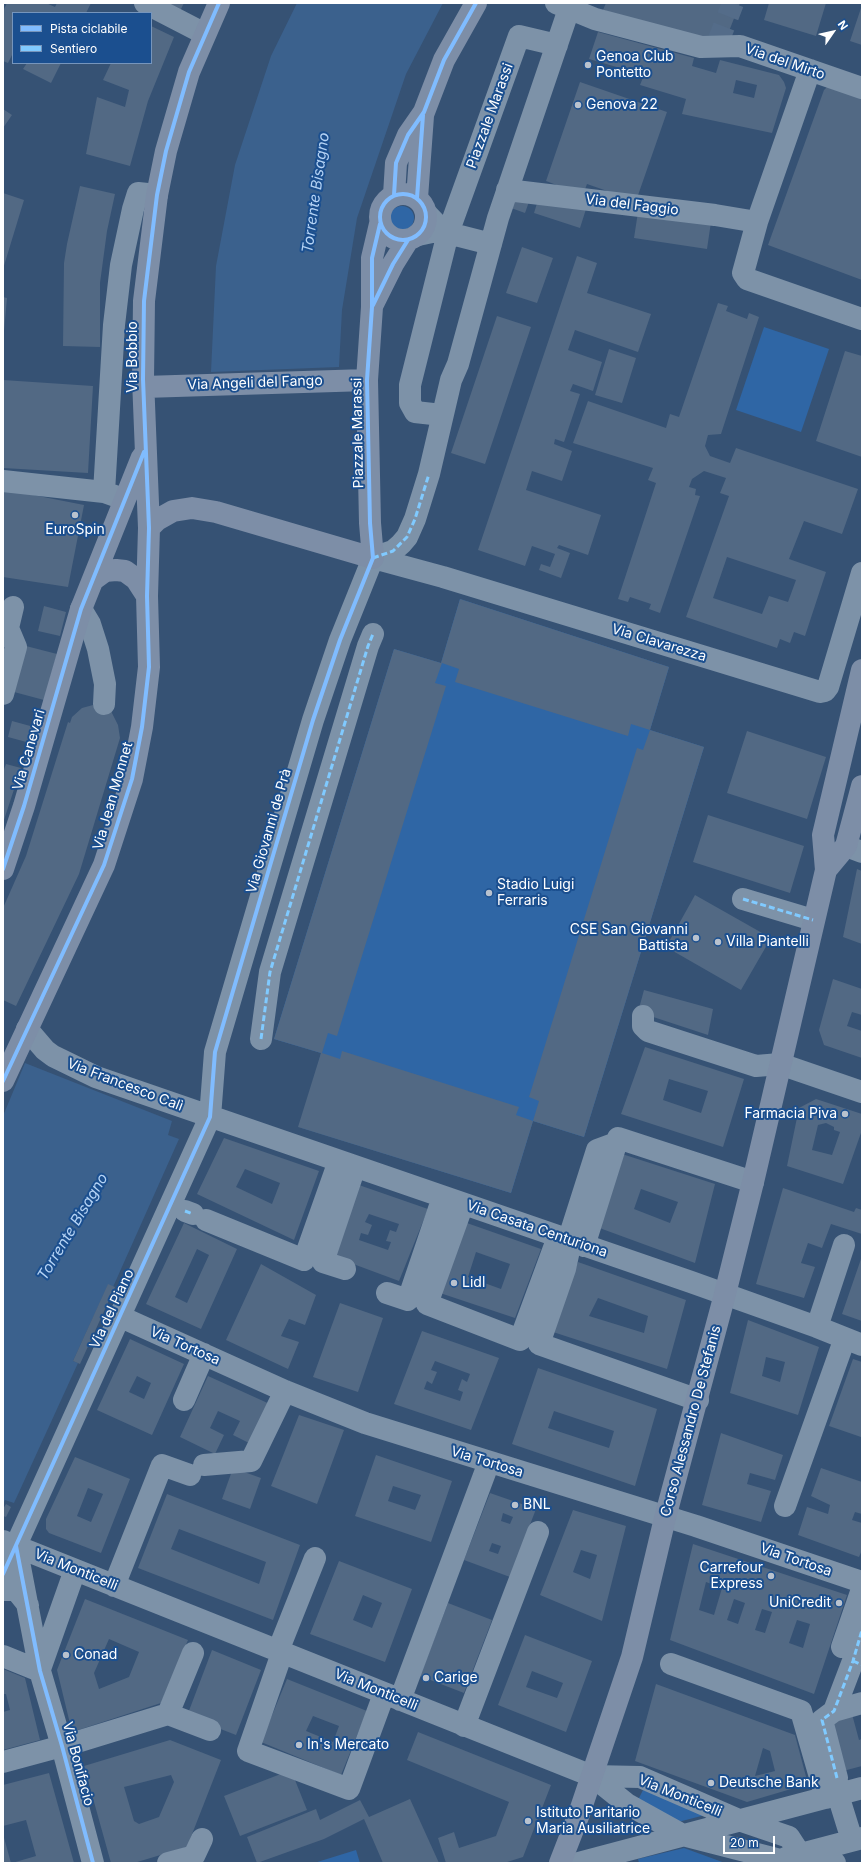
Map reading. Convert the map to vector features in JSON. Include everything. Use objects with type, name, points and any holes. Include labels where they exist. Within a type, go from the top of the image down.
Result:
[{"type":"main road","name":"Via Bobbio","points":[[54,706],[81,609],[146,446],[144,301],[148,194],[166,151],[189,72],[219,3]]},
{"type":"main road","name":"Piazzale Marassi","points":[[373,558],[370,523],[367,380],[372,307],[372,258],[380,224],[379,218],[382,206],[394,195],[396,163],[408,135],[424,112],[444,60],[476,3]]},
{"type":"main road","name":"Piazzale Marassi","points":[[372,307],[393,264],[426,224],[421,206],[424,112]]},
{"type":"main road","points":[[394,195],[404,194],[421,206]]},
{"type":"main road","points":[[380,224],[390,237],[402,241],[413,238]]},
{"type":"main road","name":"Via Angeli del Fango","points":[[144,387],[367,380]]},
{"type":"main road","name":"Via Jean Monnet","points":[[3,1081],[104,865],[132,778],[142,727],[149,667],[147,596],[149,528],[146,446]]},
{"type":"main road","points":[[149,528],[157,520],[173,511],[192,508],[216,512],[373,558]]},
{"type":"main road","points":[[94,579],[105,571],[125,571],[136,579],[147,596]]},
{"type":"main road","name":"Corso Alessandro De Stefanis","points":[[560,1863],[579,1814],[632,1657],[665,1518],[698,1400],[725,1294],[753,1182],[813,920],[826,870],[823,835],[862,670]]},
{"type":"main road","name":"Via Canevari","points":[[3,868],[54,706]]},
{"type":"main road","name":"Corso Alessandro De Stefanis","points":[[826,870],[854,849],[862,786]]},
{"type":"street","points":[[145,3],[205,34]]},
{"type":"street","points":[[373,558],[393,551],[406,537],[414,519],[429,474],[451,380],[458,364],[491,244],[507,190],[556,45],[566,5]]},
{"type":"street","name":"Via del Mirto","points":[[566,5],[595,19],[701,47],[740,46],[862,88]]},
{"type":"street","name":"Piazzale Marassi","points":[[442,415],[415,412],[410,403],[410,385],[446,233],[519,36],[556,45]]},
{"type":"street","points":[[810,70],[757,222],[743,273],[747,278],[862,319]]},
{"type":"street","name":"Via del Faggio","points":[[507,190],[715,215],[757,222]]},
{"type":"street","name":"Via Bobbio","points":[[104,492],[114,325],[121,265],[132,209],[148,194]]},
{"type":"street","points":[[421,206],[446,233]]},
{"type":"street","points":[[413,238],[432,232],[446,233],[491,244]]},
{"type":"street","points":[[3,481],[104,492],[126,499]]},
{"type":"street","name":"Via Clavarezza","points":[[373,558],[431,573],[820,692],[825,691],[828,687],[862,573]]},
{"type":"street","name":"Via Giovanni de Prà","points":[[210,1117],[215,1052],[313,720],[340,640],[373,558]]},
{"type":"street","points":[[3,694],[16,647],[8,628],[13,607]]},
{"type":"street","points":[[81,609],[90,624],[98,649],[105,684],[104,704]]},
{"type":"street","points":[[261,1039],[270,972],[368,646],[374,634]]},
{"type":"street","points":[[743,898],[813,920]]},
{"type":"street","points":[[643,1016],[643,1026],[648,1031],[756,1066],[780,1064],[862,1092]]},
{"type":"street","name":"Via Francesco Calì","points":[[27,1029],[45,1050],[96,1077],[210,1117]]},
{"type":"street","name":"Via Casata Centuriona","points":[[210,1117],[725,1294],[854,1342]]},
{"type":"street","name":"Via del Piano","points":[[3,1574],[10,1544],[31,1510],[121,1317],[210,1117]]},
{"type":"street","points":[[698,1400],[539,1344],[565,1269],[570,1241],[597,1150],[616,1143],[618,1138],[753,1182]]},
{"type":"street","points":[[194,1215],[304,1260],[347,1164]]},
{"type":"street","points":[[345,1269],[323,1262],[347,1164]]},
{"type":"street","points":[[453,1201],[427,1304],[520,1340],[570,1241]]},
{"type":"street","points":[[387,1293],[408,1300],[453,1201]]},
{"type":"street","points":[[817,1327],[844,1245]]},
{"type":"street","name":"Via Tortosa","points":[[121,1317],[285,1391],[365,1423],[665,1518],[696,1526],[862,1582]]},
{"type":"street","points":[[785,1506],[854,1342]]},
{"type":"street","points":[[184,1400],[204,1354]]},
{"type":"street","points":[[114,1586],[162,1465],[197,1470],[251,1461],[285,1391]]},
{"type":"street","points":[[315,1558],[280,1652],[248,1751],[350,1789],[392,1697],[489,1462]]},
{"type":"street","points":[[464,1726],[538,1532]]},
{"type":"street","name":"Via Monticelli","points":[[10,1544],[592,1776],[640,1777],[739,1820],[789,1837],[783,1859]]},
{"type":"street","name":"Via Bonifacio","points":[[10,1544],[28,1605],[40,1671],[64,1752],[93,1863]]},
{"type":"street","points":[[3,1656],[40,1671],[75,1570]]},
{"type":"street","points":[[670,1664],[801,1711],[823,1703],[862,1589]]},
{"type":"street","points":[[3,1590],[16,1590],[28,1605]]},
{"type":"street","points":[[834,1711],[858,1663],[862,1630]]},
{"type":"street","points":[[3,1774],[168,1714],[193,1653]]},
{"type":"street","points":[[834,1790],[822,1720],[834,1711],[862,1703]]},
{"type":"street","points":[[783,1859],[857,1839],[834,1790],[801,1711]]},
{"type":"street","points":[[3,1762],[64,1752],[167,1728],[208,1737],[168,1714]]},
{"type":"street","points":[[592,1776],[627,1804],[683,1835],[783,1859],[835,1863]]},
{"type":"street","points":[[579,1863],[739,1820],[834,1790],[862,1788]]},
{"type":"street","points":[[168,1863],[194,1856],[202,1839]]},
{"type":"shaded area","points":[[402,206],[410,210],[414,218],[410,226],[402,230],[394,226],[390,218],[394,210]]},
{"type":"shaded area","points":[[764,327],[829,349],[801,432],[736,410]]},
{"type":"shaded area","name":"Stadio Luigi Ferraris","points":[[460,599],[669,667],[650,730],[704,747],[584,1137],[533,1121],[511,1193],[302,1128],[321,1053],[274,1039],[394,649],[441,663]]},
{"type":"shaded area","points":[[643,1790],[709,1814],[678,1822],[638,1800]]},
{"type":"shaded area","points":[[684,1848],[725,1863],[639,1863],[638,1859]]},
{"type":"shaded area","points":[[356,1850],[360,1863],[314,1863]]},
{"type":"water","name":"Torrente Bisagno","points":[[297,3],[443,3],[406,74],[357,218],[342,310],[339,367],[211,372],[216,266],[235,165],[271,56]]},
{"type":"water","name":"Torrente Bisagno","points":[[25,1063],[172,1121],[168,1135],[179,1139],[113,1287],[108,1285],[73,1361],[78,1363],[14,1503],[5,1500],[3,1504],[3,1116]]},
{"type":"building","points":[[7,3],[46,3],[55,7],[57,3],[91,3],[86,12],[12,12],[12,55],[8,63],[3,61],[3,11]]},
{"type":"building","points":[[164,3],[184,3],[180,11]]},
{"type":"building","points":[[606,3],[740,3],[724,44],[703,42],[603,10]]},
{"type":"building","points":[[769,3],[826,3],[816,36],[764,20]]},
{"type":"building","points":[[862,5],[862,45],[850,41]]},
{"type":"building","points":[[152,26],[174,37],[148,101],[130,166],[86,154],[97,97],[125,107],[129,90],[103,80],[111,64],[152,64]]},
{"type":"building","points":[[598,32],[694,58],[692,66],[716,73],[720,60],[779,75],[786,88],[772,133],[682,114],[686,99],[640,85],[644,75],[589,59]],"holes":[[[736,80],[757,85],[754,98],[733,93]]]},
{"type":"building","points":[[26,64],[60,64],[51,83],[23,69]]},
{"type":"building","points":[[580,82],[667,112],[636,201],[587,184],[583,195],[546,181]]},
{"type":"building","points":[[827,87],[862,92],[862,280],[768,245],[824,90]]},
{"type":"building","points":[[3,109],[12,115],[3,128]]},
{"type":"building","points":[[80,186],[115,194],[107,231],[100,283],[100,347],[63,346],[64,263]]},
{"type":"building","points":[[3,193],[24,200],[3,269]]},
{"type":"building","points":[[514,197],[530,199],[525,213],[511,208]]},
{"type":"building","points":[[538,200],[587,206],[580,228],[534,213]]},
{"type":"building","points":[[638,212],[711,222],[707,249],[634,238]]},
{"type":"building","points":[[522,247],[553,258],[537,303],[506,293]]},
{"type":"building","points":[[577,256],[597,263],[587,293],[651,314],[638,352],[575,330],[568,350],[602,362],[593,391],[573,384],[570,391],[580,394],[564,442],[555,439],[554,444],[572,451],[562,481],[532,471],[526,490],[601,515],[588,555],[559,545],[557,548],[570,553],[561,578],[539,570],[541,564],[550,567],[555,554],[532,546],[525,566],[478,550]]},
{"type":"building","points":[[3,297],[7,298],[4,331],[3,331]]},
{"type":"building","points":[[718,303],[728,306],[726,311],[747,319],[749,313],[759,317],[721,434],[708,435],[705,446],[710,456],[730,463],[736,448],[858,489],[842,534],[804,521],[789,559],[826,572],[805,636],[794,632],[790,643],[780,639],[777,648],[686,617],[729,496],[720,493],[726,478],[704,471],[692,479],[689,487],[696,489],[695,495],[700,496],[660,613],[649,609],[651,604],[630,597],[628,602],[618,599],[656,483],[648,480],[653,468],[573,443],[588,401],[666,428],[670,414],[679,417]],"holes":[[[727,557],[796,580],[788,602],[769,596],[762,614],[713,598]]]},
{"type":"building","points":[[497,316],[531,327],[485,464],[451,453]]},
{"type":"building","points":[[609,349],[636,358],[622,403],[595,395]]},
{"type":"building","points":[[845,351],[862,356],[862,457],[816,441]]},
{"type":"building","points":[[3,380],[93,386],[88,473],[3,468]]},
{"type":"building","points":[[3,489],[84,505],[68,587],[3,577]]},
{"type":"building","points":[[460,599],[669,667],[650,730],[631,724],[628,736],[455,682],[459,669],[442,663],[435,683],[446,686],[337,1036],[328,1033],[322,1053],[340,1059],[342,1051],[519,1107],[516,1115],[533,1121],[511,1193],[298,1127],[321,1053],[274,1039],[394,649],[441,663]]},
{"type":"building","points":[[44,606],[66,612],[60,636],[38,631]]},
{"type":"building","points":[[26,646],[57,654],[44,700],[14,692]]},
{"type":"building","points":[[93,705],[111,711],[118,725],[120,738],[79,874],[16,1006],[3,1000],[3,908],[26,856],[68,722],[70,723],[72,717],[82,708]]},
{"type":"building","points":[[12,721],[34,727],[30,743],[8,737]]},
{"type":"building","points":[[650,730],[704,747],[584,1137],[533,1121],[539,1101],[529,1097],[637,748],[643,750]]},
{"type":"building","points":[[747,731],[826,757],[807,819],[727,793]]},
{"type":"building","points":[[6,764],[21,768],[3,823],[3,772]]},
{"type":"building","points":[[708,815],[804,846],[790,893],[693,862]]},
{"type":"building","points":[[857,869],[862,871],[862,944],[843,937]]},
{"type":"building","name":"Villa Piantelli","points":[[695,895],[771,938],[741,990],[666,947]]},
{"type":"building","points":[[833,979],[862,989],[862,1015],[852,1012],[847,1026],[862,1031],[862,1058],[824,1045],[819,1030]]},
{"type":"building","points":[[644,990],[713,1009],[708,1035],[638,1012]]},
{"type":"building","points":[[645,1047],[744,1079],[723,1147],[621,1114]],"holes":[[[669,1079],[708,1091],[701,1113],[663,1100]]]},
{"type":"building","points":[[816,1099],[862,1114],[862,1130],[843,1184],[787,1166],[799,1108]],"holes":[[[826,1123],[834,1127],[834,1130],[840,1132],[832,1155],[812,1150],[818,1125]]]},
{"type":"building","points":[[224,1138],[319,1171],[294,1240],[197,1194]],"holes":[[[245,1169],[280,1183],[272,1204],[236,1187]]]},
{"type":"building","points":[[619,1153],[715,1184],[695,1263],[594,1226]],"holes":[[[641,1189],[678,1202],[670,1223],[634,1209]]]},
{"type":"building","points":[[356,1184],[428,1209],[399,1281],[329,1255]],"holes":[[[369,1214],[399,1224],[396,1232],[390,1230],[386,1241],[391,1242],[388,1250],[359,1240],[361,1233],[368,1235],[372,1225],[365,1222]]]},
{"type":"building","points":[[783,1188],[854,1212],[856,1208],[862,1210],[862,1234],[831,1224],[822,1248],[808,1243],[801,1263],[815,1267],[804,1298],[756,1284]]},
{"type":"building","points":[[464,1222],[541,1249],[515,1318],[437,1292]],"holes":[[[476,1252],[510,1264],[501,1289],[468,1277]]]},
{"type":"building","points":[[184,1223],[237,1249],[201,1329],[146,1304]],"holes":[[[197,1249],[209,1255],[187,1303],[175,1297]]]},
{"type":"building","points":[[862,1256],[862,1321],[842,1314]]},
{"type":"building","points":[[578,1262],[686,1300],[667,1369],[553,1332]],"holes":[[[598,1298],[648,1316],[644,1333],[589,1316]]]},
{"type":"building","points":[[261,1264],[316,1295],[305,1325],[289,1319],[281,1336],[299,1342],[288,1369],[226,1340]]},
{"type":"building","points":[[108,1284],[115,1287],[80,1364],[73,1361]]},
{"type":"building","points":[[340,1303],[383,1318],[358,1392],[313,1377]]},
{"type":"building","points":[[748,1320],[819,1347],[798,1415],[730,1393]],"holes":[[[766,1357],[785,1362],[780,1382],[762,1376]]]},
{"type":"building","points":[[422,1331],[499,1358],[471,1430],[394,1404]],"holes":[[[435,1361],[470,1374],[467,1382],[462,1379],[458,1390],[463,1392],[460,1401],[424,1389],[427,1381],[432,1384],[437,1372],[431,1370]]]},
{"type":"building","points":[[130,1339],[184,1364],[152,1435],[97,1410]],"holes":[[[137,1376],[151,1383],[144,1399],[129,1392]]]},
{"type":"building","points":[[853,1359],[862,1362],[861,1437],[829,1426]]},
{"type":"building","points":[[538,1368],[657,1409],[635,1486],[512,1444]],"holes":[[[554,1411],[614,1431],[609,1448],[548,1428]]]},
{"type":"building","points":[[208,1376],[272,1405],[253,1445],[233,1435],[240,1421],[218,1411],[210,1428],[224,1435],[215,1454],[180,1437]]},
{"type":"building","points":[[299,1415],[344,1430],[317,1504],[271,1486]]},
{"type":"building","points":[[721,1433],[783,1455],[775,1480],[750,1473],[747,1484],[771,1491],[761,1522],[702,1505]]},
{"type":"building","points":[[376,1455],[452,1481],[431,1542],[355,1516]],"holes":[[[393,1486],[421,1495],[415,1510],[388,1501]]]},
{"type":"building","points":[[75,1457],[130,1479],[101,1553],[49,1533],[46,1529],[46,1519]],"holes":[[[88,1488],[103,1494],[91,1522],[77,1516]]]},
{"type":"building","points":[[233,1468],[261,1478],[250,1509],[222,1499]]},
{"type":"building","points":[[821,1468],[862,1482],[862,1514],[855,1512],[852,1520],[862,1523],[862,1550],[859,1557],[798,1535],[807,1507],[828,1514],[830,1505],[811,1496]]},
{"type":"building","points":[[490,1493],[536,1509],[510,1577],[464,1560]],"holes":[[[503,1513],[513,1517],[510,1524],[501,1521]],[[492,1543],[501,1546],[498,1554],[489,1551]]]},
{"type":"building","points":[[167,1494],[300,1545],[273,1620],[138,1568]],"holes":[[[179,1529],[266,1562],[259,1584],[171,1549]]]},
{"type":"building","points":[[6,1504],[11,1507],[6,1517],[3,1516],[3,1509]]},
{"type":"building","points":[[573,1510],[626,1526],[602,1621],[540,1595]],"holes":[[[581,1550],[597,1555],[590,1579],[573,1572]]]},
{"type":"building","points":[[693,1544],[847,1595],[814,1694],[670,1640]],"holes":[[[706,1582],[722,1588],[714,1615],[699,1610]],[[734,1599],[745,1603],[738,1624],[727,1620]],[[762,1609],[772,1612],[765,1633],[755,1630]],[[797,1620],[810,1624],[803,1648],[789,1643]]]},
{"type":"building","points":[[339,1561],[412,1589],[385,1662],[310,1634]],"holes":[[[363,1595],[382,1603],[372,1628],[353,1620]]]},
{"type":"building","points":[[85,1599],[188,1640],[161,1703],[72,1732],[57,1670]],"holes":[[[109,1639],[139,1652],[129,1677],[99,1689],[94,1673]]]},
{"type":"building","points":[[448,1603],[492,1620],[464,1693],[420,1676]]},
{"type":"building","points":[[525,1635],[592,1661],[566,1732],[498,1705]],"holes":[[[532,1671],[563,1683],[557,1698],[526,1687]]]},
{"type":"building","points":[[212,1650],[261,1670],[236,1735],[187,1716]]},
{"type":"building","points":[[3,1669],[25,1678],[40,1740],[3,1750],[3,1712],[10,1710],[6,1694],[3,1694]]},
{"type":"building","points":[[287,1679],[367,1711],[341,1775],[261,1742]],"holes":[[[313,1716],[339,1726],[333,1742],[306,1731]]]},
{"type":"building","points":[[656,1684],[795,1735],[808,1784],[747,1802],[635,1761]],"holes":[[[763,1748],[770,1751],[775,1771],[755,1776]]]},
{"type":"building","points":[[852,1714],[859,1740],[862,1739],[862,1766],[843,1771],[828,1721]]},
{"type":"building","points":[[418,1732],[551,1785],[523,1857],[504,1863],[446,1863],[438,1838],[454,1832],[459,1848],[496,1836],[509,1802],[407,1760]]},
{"type":"building","points":[[170,1740],[221,1760],[187,1847],[134,1863],[111,1863],[84,1766]],"holes":[[[171,1775],[174,1782],[159,1817],[139,1824],[134,1821],[124,1787]]]},
{"type":"building","points":[[291,1770],[307,1810],[240,1836],[224,1796]]},
{"type":"building","points":[[49,1773],[74,1863],[12,1863],[36,1856],[26,1820],[3,1826],[3,1785]]},
{"type":"building","points":[[410,1799],[439,1863],[383,1863],[364,1819],[324,1839],[257,1863],[247,1837],[316,1809],[320,1820],[360,1800],[369,1817]]},
{"type":"building","points":[[3,1834],[11,1863],[3,1863]]},
{"type":"tunnel","points":[[716,47],[733,3]]},
{"type":"marked path","points":[[373,558],[393,551],[407,537],[415,519],[429,474]]},
{"type":"marked path","points":[[261,1039],[270,972],[368,646],[373,634]]},
{"type":"marked path","points":[[743,899],[813,920]]},
{"type":"marked path","points":[[185,1211],[193,1214]]},
{"type":"marked path","points":[[837,1778],[822,1720],[834,1711],[853,1661],[862,1630]]},
{"type":"marked path","points":[[853,1661],[862,1665]]},
{"type":"cycle path","points":[[3,1081],[104,865],[132,779],[142,727],[149,667],[147,596],[149,528],[143,379],[144,301],[157,195],[166,151],[189,72],[219,3]]},
{"type":"cycle path","points":[[394,195],[396,163],[408,135],[424,112],[444,60],[476,3]]},
{"type":"cycle path","points":[[417,198],[423,115]]},
{"type":"cycle path","points":[[408,194],[420,200],[425,208],[426,217],[425,226],[420,234],[412,239],[398,240],[386,234],[381,226],[380,212],[386,200],[394,195],[408,194]]},
{"type":"cycle path","points":[[3,1574],[210,1117],[215,1052],[313,720],[340,640],[373,558],[370,523],[367,380],[372,307],[372,258],[380,224]]},
{"type":"cycle path","points":[[373,305],[393,264],[408,240]]},
{"type":"cycle path","points":[[3,869],[24,806],[81,609],[144,452]]},
{"type":"cycle path","points":[[16,1546],[40,1671],[62,1746],[93,1863]]},
{"type":"place","name":"Genoa Club Pontetto","points":[[588,65]]},
{"type":"place","name":"Genova 22","points":[[578,105]]},
{"type":"place","name":"EuroSpin","points":[[75,515]]},
{"type":"place","name":"Stadio Luigi Ferraris","points":[[489,893]]},
{"type":"place","name":"CSE San Giovanni Battista","points":[[696,938]]},
{"type":"place","name":"Villa Piantelli","points":[[718,942]]},
{"type":"place","name":"Farmacia Piva","points":[[845,1114]]},
{"type":"place","name":"Lidl","points":[[454,1283]]},
{"type":"place","name":"BNL","points":[[515,1505]]},
{"type":"place","name":"Carrefour Express","points":[[771,1576]]},
{"type":"place","name":"UniCredit","points":[[839,1603]]},
{"type":"place","name":"Conad","points":[[66,1655]]},
{"type":"place","name":"Carige","points":[[426,1678]]},
{"type":"place","name":"In's Mercato","points":[[299,1745]]},
{"type":"place","name":"Deutsche Bank","points":[[711,1783]]},
{"type":"place","name":"Istituto Paritario Maria Ausiliatrice","points":[[528,1821]]}]
